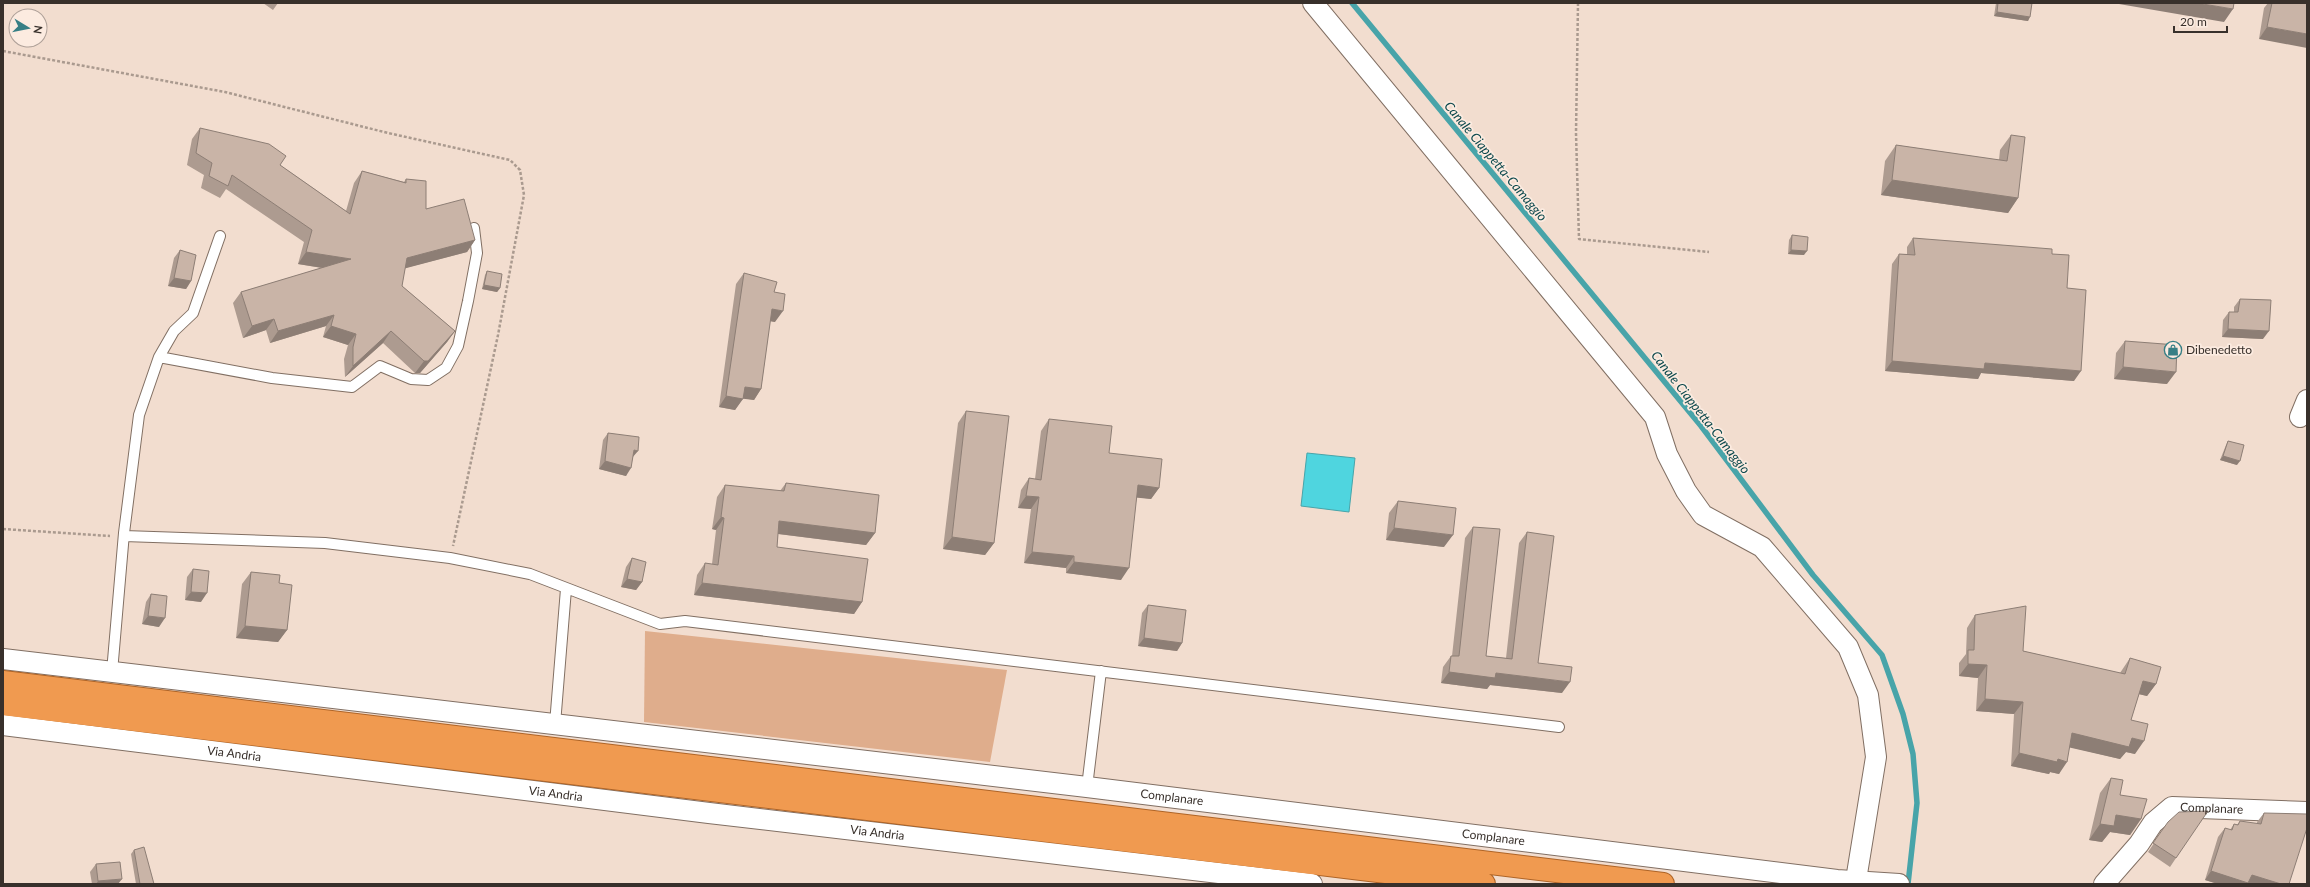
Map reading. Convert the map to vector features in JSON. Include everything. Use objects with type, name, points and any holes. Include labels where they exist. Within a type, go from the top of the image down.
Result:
[{"type":"highway","points":[[3,682],[1663,884]]},
{"type":"highway","points":[[3,704],[1484,884]]},
{"type":"street","points":[[1313,3],[1655,417],[1667,454],[1686,491],[1703,515],[1762,547],[1848,647],[1868,695],[1876,757],[1856,880]]},
{"type":"street","points":[[3,660],[1087,787]]},
{"type":"street","name":"Via Andria","points":[[3,725],[709,813],[1312,884]]},
{"type":"street","name":"Complanare","points":[[1087,787],[1837,880],[1856,880],[1899,884]]},
{"type":"street","name":"Complanare","points":[[2104,884],[2139,844],[2152,823],[2172,807],[2307,812]]},
{"type":"lane","points":[[159,357],[272,378],[352,388],[380,366],[411,379],[428,380],[446,368],[458,346],[477,253],[474,228]]},
{"type":"lane","points":[[112,672],[124,536],[139,415],[159,357],[174,331],[193,313],[220,236]]},
{"type":"lane","points":[[124,536],[325,543],[450,558],[530,574],[660,624],[685,621],[1559,727]]},
{"type":"lane","points":[[555,724],[566,589]]},
{"type":"lane","points":[[1087,787],[1101,671]]},
{"type":"path","points":[[1578,3],[1576,133],[1579,239],[1709,252]]},
{"type":"path","points":[[3,51],[225,92],[388,133],[510,160],[520,170],[524,195],[498,335],[450,558]]},
{"type":"path","points":[[3,529],[124,536]]},
{"type":"shaded area","points":[[645,631],[1007,670],[990,762],[644,722]]},
{"type":"water","points":[[1307,453],[1355,458],[1349,512],[1301,506]]},
{"type":"building","points":[[1998,3],[2032,3],[2030,17],[1997,12]]},
{"type":"building","points":[[2197,3],[2234,3],[2233,9]]},
{"type":"building","points":[[2272,3],[2307,3],[2307,34],[2267,27]]},
{"type":"building","points":[[200,128],[269,144],[286,156],[280,165],[350,214],[362,171],[406,183],[406,179],[426,181],[426,209],[464,199],[475,240],[407,258],[402,286],[455,331],[428,361],[424,361],[391,331],[353,366],[353,347],[356,334],[331,326],[334,315],[278,331],[274,319],[252,326],[241,292],[351,259],[306,252],[312,230],[232,175],[228,186],[209,176],[212,163],[196,153]]},
{"type":"building","points":[[2011,135],[2025,137],[2018,198],[1892,180],[1896,145],[2007,161]]},
{"type":"building","points":[[1792,235],[1808,237],[1807,251],[1791,250]]},
{"type":"building","points":[[1913,238],[2052,249],[2052,254],[2069,255],[2067,288],[2086,290],[2081,371],[1985,363],[1984,369],[1892,361],[1899,254],[1915,255]]},
{"type":"building","points":[[180,250],[196,255],[191,281],[174,278]]},
{"type":"building","points":[[487,271],[502,274],[500,288],[484,285]]},
{"type":"building","points":[[744,273],[777,282],[774,292],[785,294],[783,311],[772,309],[761,389],[745,387],[743,399],[726,396]]},
{"type":"building","points":[[2240,299],[2271,300],[2269,331],[2228,329],[2229,312],[2238,312]]},
{"type":"building","points":[[2125,341],[2177,345],[2176,372],[2123,367]]},
{"type":"building","points":[[966,411],[1009,416],[994,543],[952,537]]},
{"type":"building","points":[[1049,419],[1112,426],[1109,453],[1162,459],[1159,488],[1138,485],[1129,568],[1074,562],[1074,556],[1032,552],[1039,497],[1026,496],[1029,478],[1041,480]]},
{"type":"building","points":[[608,433],[639,437],[638,451],[634,450],[631,468],[605,461]]},
{"type":"building","points":[[2228,441],[2244,445],[2240,461],[2223,456]]},
{"type":"building","points":[[786,483],[879,495],[875,533],[779,521],[777,547],[868,559],[862,602],[702,583],[705,563],[718,565],[724,518],[721,517],[725,485],[784,491]]},
{"type":"building","points":[[1398,501],[1456,508],[1453,535],[1394,528]]},
{"type":"building","points":[[1473,527],[1500,529],[1486,656],[1512,659],[1527,532],[1554,536],[1538,663],[1572,667],[1570,682],[1496,673],[1495,678],[1449,672],[1451,656],[1459,656]]},
{"type":"building","points":[[632,558],[646,562],[642,582],[627,579]]},
{"type":"building","points":[[193,569],[209,571],[207,593],[191,592]]},
{"type":"building","points":[[251,572],[280,575],[279,583],[292,585],[287,630],[245,626]]},
{"type":"building","points":[[151,594],[167,596],[165,618],[148,616]]},
{"type":"building","points":[[1148,605],[1186,610],[1182,643],[1144,638]]},
{"type":"building","points":[[2026,606],[2023,651],[2125,674],[2130,658],[2161,667],[2156,684],[2143,681],[2131,720],[2148,724],[2144,741],[2132,738],[2129,747],[2072,733],[2067,762],[2058,759],[2057,762],[2019,753],[2023,702],[1985,699],[1987,665],[1968,664],[1968,650],[1974,650],[1975,615]]},
{"type":"building","points":[[2111,778],[2123,780],[2120,795],[2147,799],[2141,819],[2116,815],[2114,826],[2100,824]]},
{"type":"building","points":[[2208,811],[2176,858],[2153,843],[2168,822],[2179,812]]},
{"type":"building","points":[[2264,813],[2307,814],[2307,828],[2289,884],[2281,884],[2252,875],[2248,883],[2211,871],[2225,828],[2232,830],[2234,824],[2238,825],[2240,821],[2261,824]]},
{"type":"building","points":[[144,847],[154,884],[140,884],[134,850]]},
{"type":"building","points":[[120,862],[122,879],[98,881],[96,864]]},
{"type":"waterway","name":"Canale Ciappetta-Camaggio","points":[[1352,3],[1701,426],[1813,575],[1882,655],[1903,714],[1913,754],[1917,803],[1908,884]]},
{"type":"place","name":"Dibenedetto","points":[[2173,350]]}]
